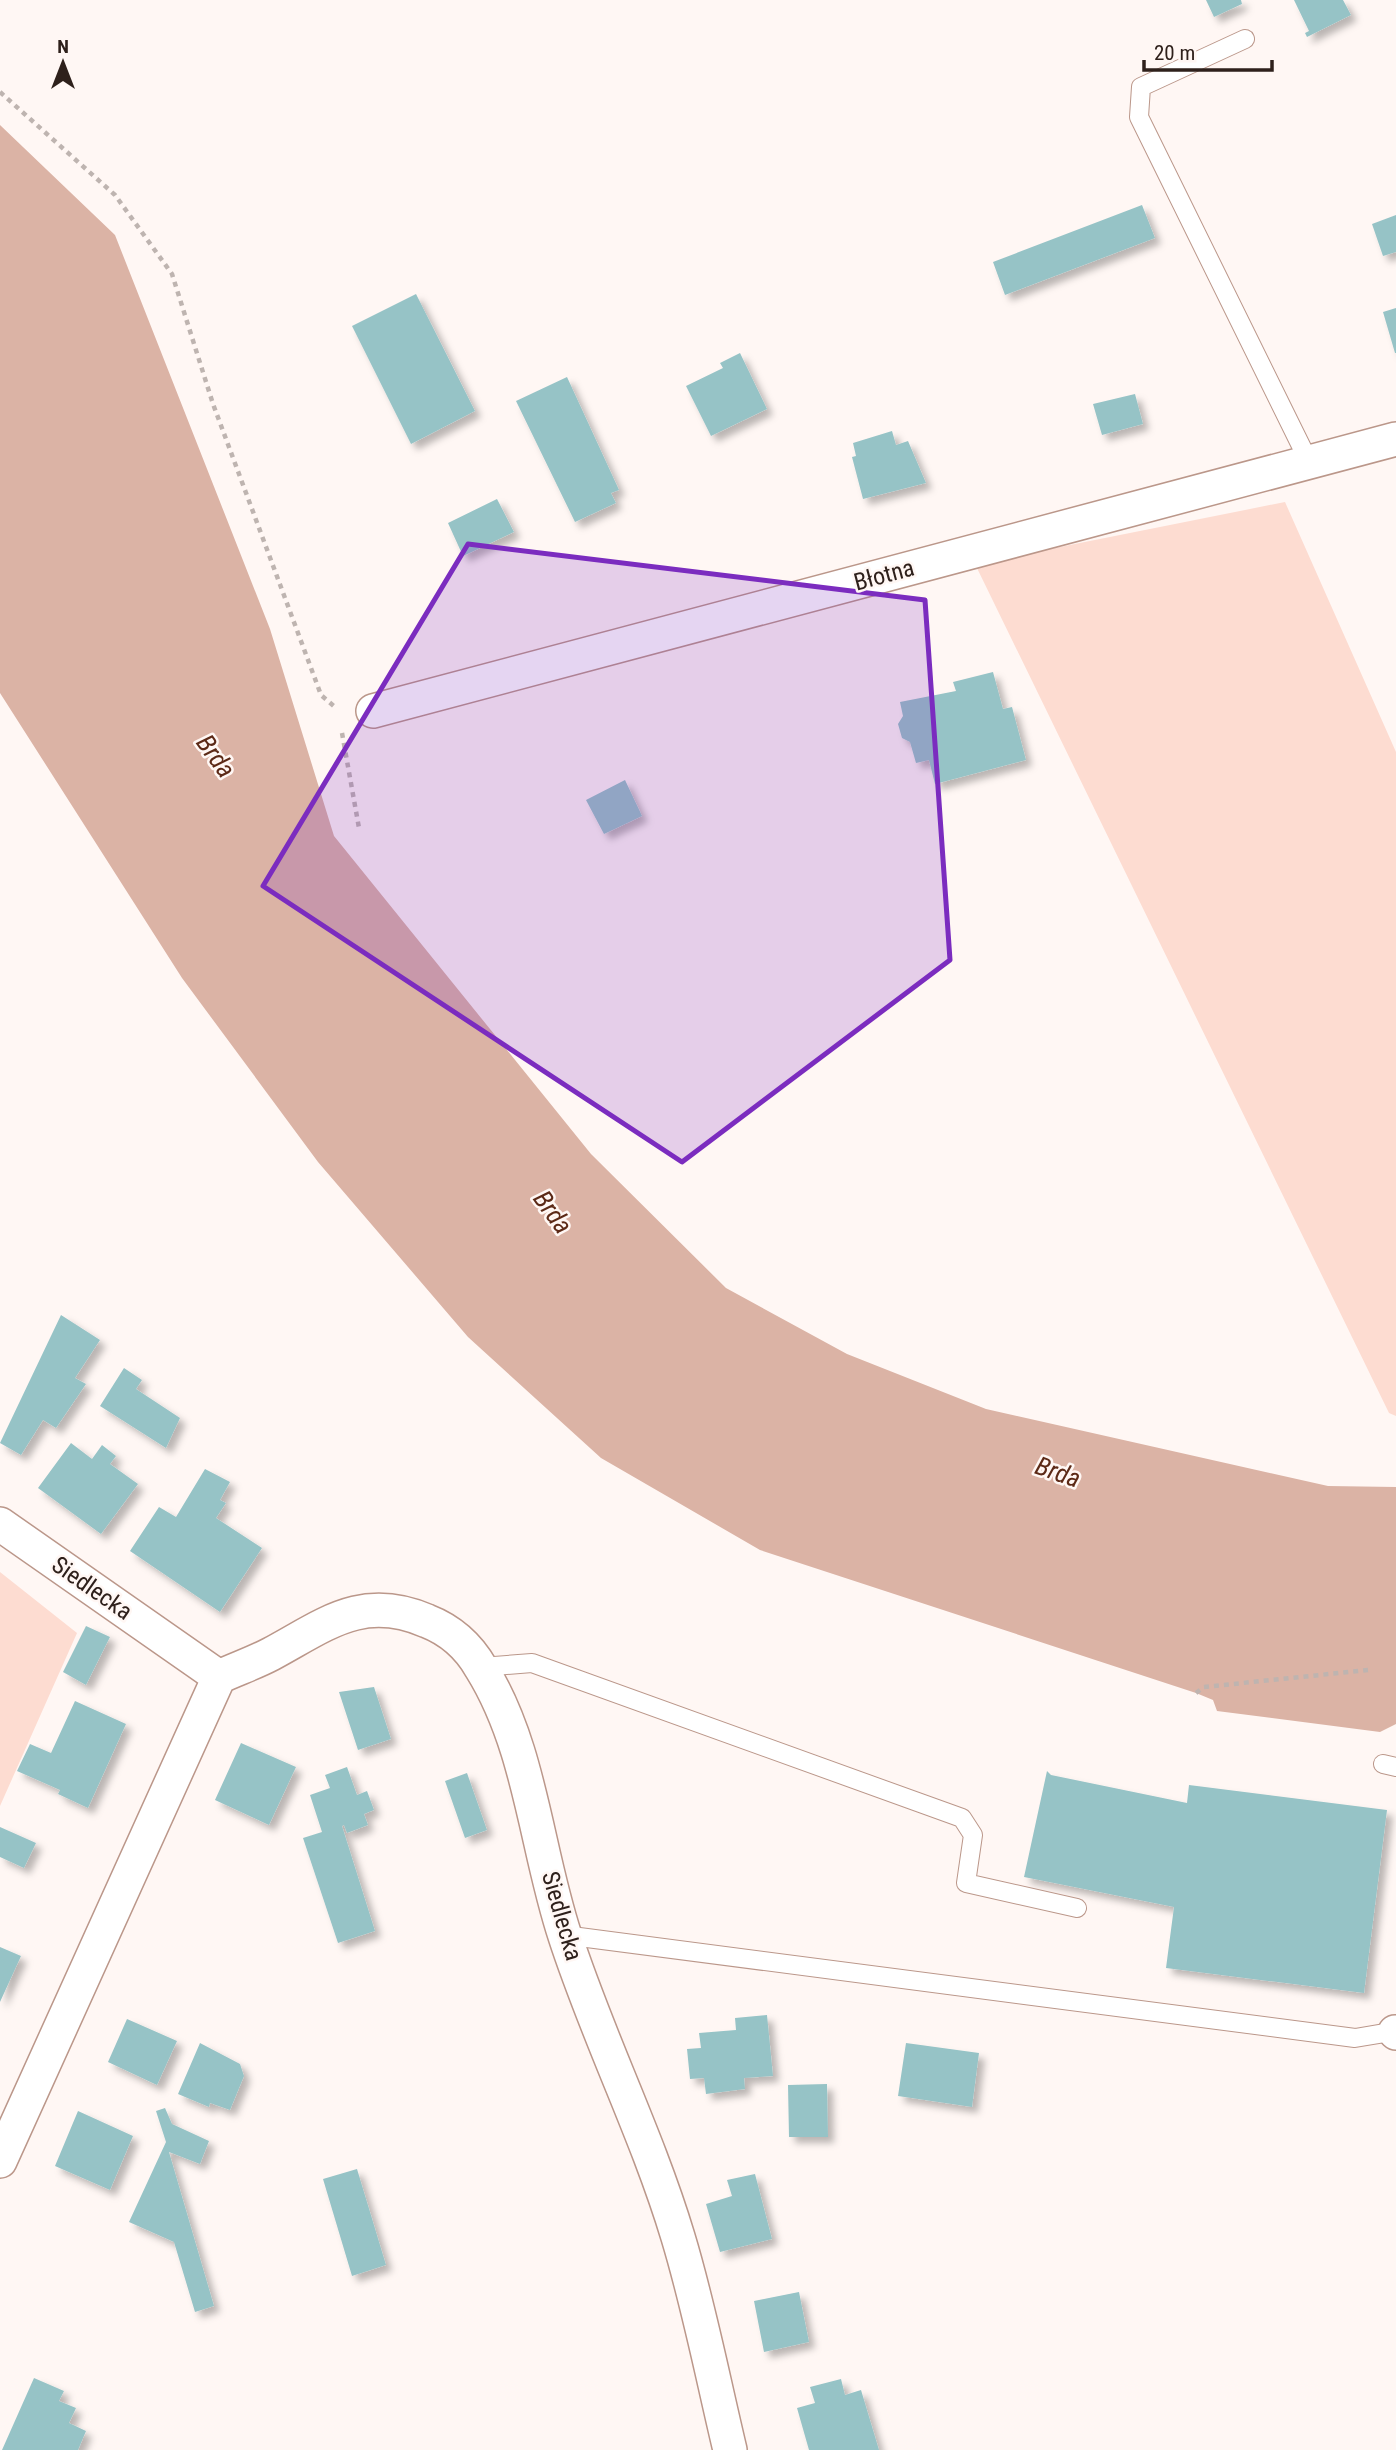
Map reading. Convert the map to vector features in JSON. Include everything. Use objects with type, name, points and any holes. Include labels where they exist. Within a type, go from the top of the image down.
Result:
[{"type":"street","name":"Błotna","points":[[358,713],[1396,439]]},
{"type":"street","name":"Siedlecka","points":[[0,1524],[219,1677],[269,1655],[316,1627],[344,1615],[384,1609],[409,1614],[446,1630],[463,1644],[481,1667],[498,1701],[521,1763],[564,1935],[678,2236],[730,2450]]},
{"type":"street","points":[[0,2161],[219,1677]]},
{"type":"lane","points":[[1245,40],[1141,87],[1139,117],[1309,462]]},
{"type":"lane","points":[[481,1667],[532,1663],[962,1818],[973,1835],[966,1883],[1077,1908]]},
{"type":"lane","points":[[564,1935],[1354,2038],[1396,2030]]},
{"type":"path","points":[[0,92],[115,195],[172,274],[213,404],[321,695],[358,713],[341,741],[359,828]]},
{"type":"path","points":[[1195,1693],[1204,1687],[1368,1670]]},
{"type":"highlighted area","points":[[468,544],[925,600],[950,960],[682,1162],[263,886]]},
{"type":"shaded area","points":[[1285,502],[1396,752],[1396,1416],[1389,1413],[975,564]]},
{"type":"shaded area","points":[[0,1572],[77,1633],[0,1806]]},
{"type":"water","name":"Brda","points":[[0,125],[115,235],[270,629],[334,836],[591,1154],[726,1288],[847,1354],[986,1409],[1328,1486],[1396,1487],[1396,1724],[1380,1732],[1217,1711],[1213,1700],[1196,1693],[760,1550],[601,1458],[468,1337],[318,1162],[182,978],[0,693]]},
{"type":"building","points":[[1206,0],[1241,0],[1242,4],[1214,17]]},
{"type":"building","points":[[1294,0],[1343,0],[1351,15],[1307,37],[1305,33],[1309,31]]},
{"type":"building","points":[[1142,205],[1155,238],[1005,295],[993,262]]},
{"type":"building","points":[[1396,215],[1396,252],[1383,256],[1372,224]]},
{"type":"building","points":[[416,294],[475,411],[411,444],[352,326]]},
{"type":"building","points":[[1396,308],[1396,353],[1395,353],[1383,312]]},
{"type":"building","points":[[740,353],[767,409],[711,436],[686,386],[723,368],[720,363]]},
{"type":"building","points":[[567,377],[619,490],[611,493],[616,503],[575,522],[516,401]]},
{"type":"building","points":[[1135,394],[1143,424],[1102,435],[1093,404]]},
{"type":"building","points":[[892,431],[896,445],[908,441],[926,483],[863,499],[852,457],[856,456],[853,443]]},
{"type":"building","points":[[497,499],[514,532],[463,556],[448,523]]},
{"type":"building","points":[[993,672],[1003,709],[1012,707],[1026,760],[935,784],[929,760],[916,763],[910,742],[902,738],[898,724],[903,716],[900,702],[956,691],[953,682]]},
{"type":"building","points":[[625,780],[642,816],[604,834],[586,800]]},
{"type":"building","points":[[61,1315],[100,1340],[75,1378],[86,1384],[56,1428],[43,1420],[21,1455],[0,1443]]},
{"type":"building","points":[[124,1368],[142,1380],[136,1389],[180,1418],[166,1448],[100,1406]]},
{"type":"building","points":[[71,1443],[92,1459],[102,1445],[116,1456],[110,1464],[138,1484],[101,1534],[38,1488]]},
{"type":"building","points":[[205,1469],[230,1482],[220,1500],[226,1503],[216,1518],[262,1548],[220,1612],[130,1551],[159,1507],[176,1517]]},
{"type":"building","points":[[86,1626],[110,1637],[86,1685],[63,1672]]},
{"type":"building","points":[[374,1687],[391,1739],[358,1750],[339,1692]]},
{"type":"building","points":[[75,1701],[126,1724],[88,1808],[58,1794],[60,1790],[17,1771],[30,1744],[51,1753]]},
{"type":"building","points":[[241,1743],[296,1767],[269,1825],[215,1800]]},
{"type":"building","points":[[347,1767],[357,1795],[367,1791],[374,1810],[364,1814],[368,1825],[347,1833],[344,1825],[342,1826],[375,1931],[338,1943],[303,1838],[322,1832],[310,1795],[330,1788],[325,1775]]},
{"type":"building","points":[[1047,1771],[1051,1775],[1187,1803],[1189,1785],[1387,1810],[1364,1993],[1166,1968],[1174,1907],[1024,1877]]},
{"type":"building","points":[[467,1773],[487,1830],[465,1838],[445,1781]]},
{"type":"building","points":[[0,1827],[36,1843],[24,1868],[0,1857]]},
{"type":"building","points":[[0,1947],[21,1956],[0,2002]]},
{"type":"building","points":[[767,2015],[773,2076],[744,2078],[745,2089],[706,2094],[704,2078],[690,2079],[687,2049],[701,2048],[699,2033],[736,2030],[735,2018]]},
{"type":"building","points":[[127,2019],[177,2041],[157,2085],[108,2062]]},
{"type":"building","points":[[200,2043],[240,2064],[244,2076],[230,2110],[210,2103],[209,2107],[178,2094]]},
{"type":"building","points":[[906,2043],[979,2053],[972,2107],[898,2096]]},
{"type":"building","points":[[827,2084],[828,2137],[789,2137],[788,2085]]},
{"type":"building","points":[[165,2108],[172,2124],[209,2141],[200,2164],[169,2152],[214,2306],[195,2312],[174,2242],[129,2222],[166,2142],[156,2111]]},
{"type":"building","points":[[78,2111],[133,2136],[110,2190],[55,2166]]},
{"type":"building","points":[[357,2169],[386,2265],[352,2276],[323,2179]]},
{"type":"building","points":[[755,2174],[772,2239],[720,2252],[706,2204],[732,2196],[727,2180]]},
{"type":"building","points":[[799,2292],[809,2342],[764,2352],[754,2301]]},
{"type":"building","points":[[34,2378],[64,2391],[59,2401],[76,2408],[69,2423],[86,2431],[78,2450],[2,2450]]},
{"type":"building","points":[[841,2379],[845,2395],[861,2390],[879,2450],[809,2450],[797,2408],[815,2403],[810,2387]]}]
